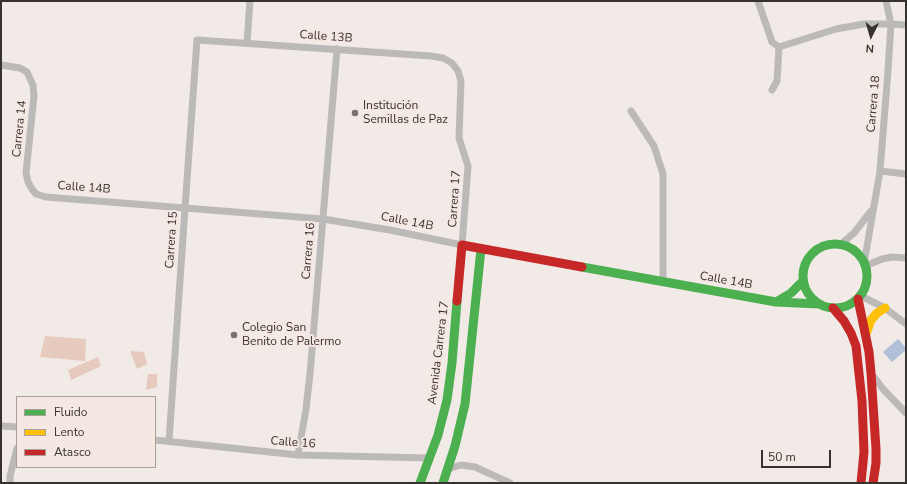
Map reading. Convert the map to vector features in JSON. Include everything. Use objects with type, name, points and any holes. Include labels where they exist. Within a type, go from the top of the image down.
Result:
[{"type":"street","points":[[247,43],[250,1]]},
{"type":"street","points":[[758,1],[772,42],[779,47]]},
{"type":"street","name":"Carrera 18","points":[[865,265],[880,171],[891,24],[886,1]]},
{"type":"street","points":[[779,47],[836,29],[864,24],[906,25]]},
{"type":"street","name":"Calle 13B","points":[[197,40],[431,56],[443,58],[452,63]]},
{"type":"street","name":"Carrera 15","points":[[169,441],[197,40]]},
{"type":"street","points":[[772,90],[777,81],[779,47]]},
{"type":"street","name":"Carrera 16","points":[[298,455],[306,409],[337,49]]},
{"type":"street","name":"Carrera 17","points":[[452,63],[458,71],[461,81],[459,138],[468,166],[462,245]]},
{"type":"street","name":"Carrera 14","points":[[1,65],[20,68],[27,72],[33,85],[34,96],[26,173],[32,190]]},
{"type":"street","points":[[630,111],[654,146],[663,174],[662,281]]},
{"type":"street","points":[[880,171],[906,174]]},
{"type":"street","name":"Calle 14B","points":[[32,190],[36,194],[46,197],[323,219],[390,230],[481,249],[776,302],[819,304]]},
{"type":"street","name":"Carrera 18","points":[[840,245],[854,233],[873,209]]},
{"type":"street","name":"Avenida Carrera 17","points":[[420,483],[443,418],[450,381],[462,245]]},
{"type":"street","points":[[840,245],[852,249],[857,253],[865,265],[867,281],[865,289],[859,297],[846,306],[833,308],[819,304],[809,294],[803,281],[805,266],[812,254],[825,246],[840,245]]},
{"type":"street","points":[[444,481],[455,446],[465,404],[481,249]]},
{"type":"street","points":[[865,265],[892,257],[906,258]]},
{"type":"street","points":[[776,302],[791,293],[803,281]]},
{"type":"street","points":[[859,297],[885,308],[906,324]]},
{"type":"street","points":[[859,297],[871,373],[876,442],[876,463],[873,483]]},
{"type":"street","points":[[833,308],[844,321],[856,346],[862,401],[864,452],[861,483]]},
{"type":"street","points":[[866,336],[871,320],[877,313],[885,308]]},
{"type":"street","points":[[871,373],[883,389],[906,413]]},
{"type":"street","points":[[1,426],[16,427]]},
{"type":"street","name":"Calle 16","points":[[156,440],[298,455],[430,458]]},
{"type":"street","points":[[10,483],[10,476],[16,452]]},
{"type":"street","points":[[448,468],[461,465],[475,467],[510,483]]},
{"type":"shaded area","points":[[45,336],[86,339],[85,361],[40,357]]},
{"type":"shaded area","points":[[130,351],[144,352],[147,364],[137,369]]},
{"type":"shaded area","points":[[98,357],[101,366],[71,380],[68,370]]},
{"type":"shaded area","points":[[148,374],[157,374],[157,387],[146,390]]},
{"type":"water","points":[[898,339],[906,350],[892,362],[883,352]]},
{"type":"traffic: fast","points":[[835,244],[847,247],[858,253],[864,264],[867,276],[864,288],[858,299],[847,305],[835,308],[823,305],[812,299],[806,288],[803,276],[806,264],[812,253],[823,247],[835,244]]},
{"type":"traffic: fast","points":[[443,483],[455,446],[465,404],[481,249]]},
{"type":"traffic: fast","points":[[582,267],[776,302],[819,304]]},
{"type":"traffic: fast","points":[[776,302],[791,293],[803,281]]},
{"type":"traffic: fast","points":[[420,483],[438,435],[447,400],[452,363],[457,301]]},
{"type":"traffic: slow","points":[[866,334],[871,320],[877,313],[885,308]]},
{"type":"traffic: jam","points":[[457,301],[462,245],[582,267]]},
{"type":"traffic: jam","points":[[858,299],[869,352],[871,373],[876,449],[876,463],[873,483]]},
{"type":"traffic: jam","points":[[833,308],[844,321],[856,346],[862,401],[864,452],[861,483]]},
{"type":"place","name":"Institución Semillas de Paz","points":[[355,113]]},
{"type":"place","name":"Colegio San Benito de Palermo","points":[[234,335]]}]
